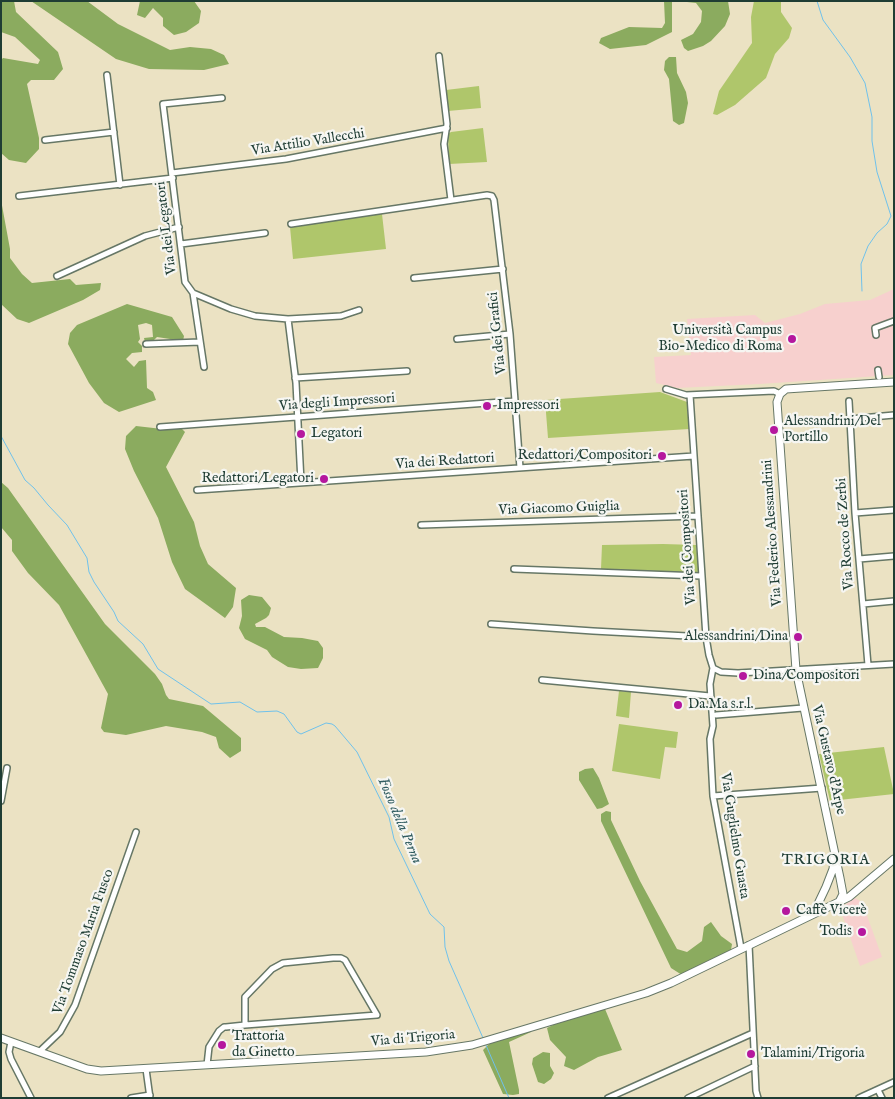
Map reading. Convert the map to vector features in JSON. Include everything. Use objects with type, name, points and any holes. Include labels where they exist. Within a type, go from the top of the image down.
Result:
[{"type":"street","points":[[291,224],[451,200],[444,142],[447,128],[439,56]]},
{"type":"street","points":[[107,76],[120,185]]},
{"type":"street","name":"Via dei Legatori","points":[[204,367],[193,293],[188,289],[185,282],[163,104],[222,98]]},
{"type":"street","name":"Via Attilio Vallecchi","points":[[19,196],[120,185],[286,159],[447,128]]},
{"type":"street","points":[[45,140],[114,132]]},
{"type":"street","name":"Via dei Grafici","points":[[451,200],[489,194],[494,200],[510,334],[520,468]]},
{"type":"street","points":[[57,276],[145,236],[179,227]]},
{"type":"street","points":[[181,244],[264,233]]},
{"type":"street","points":[[414,278],[502,269]]},
{"type":"street","points":[[193,293],[244,313],[262,317],[288,319],[338,316],[359,310]]},
{"type":"street","points":[[288,319],[295,378],[301,482]]},
{"type":"street","points":[[876,335],[875,328],[894,321]]},
{"type":"street","points":[[457,339],[510,334]]},
{"type":"street","points":[[146,344],[200,342]]},
{"type":"street","points":[[295,378],[407,370]]},
{"type":"street","points":[[878,370],[879,377]]},
{"type":"street","points":[[666,389],[681,395],[690,396],[774,391],[780,394],[786,390],[894,382]]},
{"type":"street","name":"Via Federico Alessandrini","points":[[780,394],[777,402],[777,413],[796,670]]},
{"type":"street","name":"Via dei Compositori","points":[[690,396],[706,637],[713,668],[710,680],[710,696]]},
{"type":"street","name":"Via Rocco de Zerbi","points":[[849,401],[868,665]]},
{"type":"street","name":"Via degli Impressori","points":[[160,426],[516,402]]},
{"type":"street","points":[[850,419],[894,415]]},
{"type":"street","name":"Via dei Redattori","points":[[197,490],[694,456]]},
{"type":"street","points":[[856,513],[894,510]]},
{"type":"street","name":"Via Giacomo Guiglia","points":[[421,525],[697,516]]},
{"type":"street","points":[[860,559],[894,556]]},
{"type":"street","points":[[514,569],[701,576]]},
{"type":"street","points":[[863,604],[894,601]]},
{"type":"street","points":[[491,624],[593,632],[706,637]]},
{"type":"street","points":[[713,668],[721,672],[733,673],[894,664]]},
{"type":"street","name":"Via Gustavo d'Arpe","points":[[796,670],[822,788],[841,889]]},
{"type":"street","points":[[542,680],[710,696]]},
{"type":"street","name":"Via Guglielmo Guasta","points":[[710,696],[713,726],[710,739],[713,796],[741,948]]},
{"type":"street","points":[[716,715],[803,708]]},
{"type":"street","points":[[1,801],[7,768]]},
{"type":"street","points":[[713,796],[822,788]]},
{"type":"street","name":"Via Tommaso Maria Fusco","points":[[40,1051],[58,1035],[75,1005],[136,832]]},
{"type":"street","name":"Via Gustavo d'Arpe","points":[[825,890],[833,870],[835,854]]},
{"type":"street","name":"Via di Trigoria","points":[[1,1038],[94,1071],[426,1052],[472,1045],[655,990],[837,903],[858,891],[894,859]]},
{"type":"street","points":[[808,917],[817,906],[825,890],[832,885],[848,891],[858,891]]},
{"type":"street","points":[[825,890],[826,901],[837,903],[843,897],[841,889]]},
{"type":"street","points":[[749,945],[755,1097]]},
{"type":"street","points":[[207,1065],[208,1051],[219,1030],[226,1026],[245,1025],[378,1015],[344,959],[333,958],[283,963],[272,969],[245,997],[245,1025]]},
{"type":"street","points":[[608,1098],[753,1033]]},
{"type":"street","points":[[11,1042],[10,1057],[31,1098]]},
{"type":"street","points":[[688,1098],[755,1066]]},
{"type":"street","points":[[131,1098],[150,1096],[146,1069]]},
{"type":"street","points":[[859,1098],[894,1082]]},
{"type":"street","points":[[878,1090],[882,1098]]},
{"type":"shaded area","name":"Università Campus Bio-Medico di Roma","points":[[894,289],[894,375],[677,388],[656,383],[654,357],[691,355],[687,319],[755,315],[765,323],[800,314],[825,304],[870,300]]},
{"type":"shaded area","points":[[855,898],[862,902],[882,957],[860,966],[840,908]]},
{"type":"green space","points":[[1,1],[14,1],[16,12],[58,52],[63,69],[54,80],[31,80],[27,84],[39,138],[39,149],[26,163],[9,160],[1,153],[1,60],[3,58],[38,64],[40,60],[15,37],[1,32]]},
{"type":"green space","points":[[31,1],[87,1],[118,24],[170,50],[190,47],[211,49],[224,55],[229,64],[204,70],[149,69],[116,59]]},
{"type":"green space","points":[[140,1],[194,1],[201,11],[199,23],[186,32],[174,35],[163,26],[163,18],[153,8],[145,18],[137,15]]},
{"type":"green space","points":[[664,1],[672,1],[672,32],[646,45],[610,49],[599,43],[601,38],[629,27],[662,28],[665,23]]},
{"type":"green space","points":[[678,1],[728,1],[730,14],[725,26],[711,41],[688,51],[684,48],[681,40],[693,34],[701,22],[702,11],[696,3]]},
{"type":"green space","points":[[754,1],[781,1],[781,12],[792,28],[789,38],[775,54],[766,78],[735,105],[717,115],[713,114],[719,91],[752,43],[751,17]]},
{"type":"green space","points":[[669,57],[676,57],[677,73],[686,92],[688,103],[684,123],[679,125],[673,121],[669,79],[664,70],[665,61]]},
{"type":"green space","points":[[479,86],[481,108],[448,111],[446,90]]},
{"type":"green space","points":[[483,128],[487,162],[449,164],[448,134]]},
{"type":"green space","points":[[1,200],[10,258],[22,274],[32,283],[70,279],[76,285],[101,283],[100,290],[83,300],[29,323],[17,319],[1,304]]},
{"type":"green space","points":[[382,214],[386,249],[293,259],[290,227]]},
{"type":"green space","points":[[127,304],[172,317],[184,336],[183,341],[157,337],[153,341],[145,342],[144,338],[153,337],[152,325],[146,323],[138,325],[140,339],[138,342],[142,346],[142,352],[132,353],[126,359],[134,367],[139,361],[146,360],[147,388],[153,392],[156,400],[119,412],[104,403],[89,383],[68,344],[70,333],[77,325]]},
{"type":"green space","points":[[660,392],[687,402],[689,429],[548,438],[545,400]]},
{"type":"green space","points":[[136,426],[171,430],[181,428],[185,432],[166,467],[194,522],[200,546],[208,564],[236,588],[233,607],[225,618],[185,589],[172,562],[158,518],[125,449],[126,436]]},
{"type":"green space","points":[[1,482],[8,488],[105,624],[155,674],[169,699],[203,706],[241,738],[241,751],[230,758],[219,748],[216,737],[202,732],[166,726],[126,735],[104,732],[101,728],[108,694],[59,605],[28,573],[12,551],[12,540],[1,527]]},
{"type":"green space","points":[[602,545],[696,545],[699,571],[695,573],[601,569]]},
{"type":"green space","points":[[249,595],[262,597],[271,608],[269,615],[255,624],[256,627],[265,627],[284,637],[318,641],[323,648],[323,658],[318,668],[301,669],[288,667],[272,657],[267,650],[245,639],[239,628],[242,616],[241,600]]},
{"type":"green space","points":[[619,691],[631,692],[629,718],[616,716]]},
{"type":"green space","points":[[619,724],[678,732],[676,748],[665,747],[660,779],[612,771]]},
{"type":"green space","points":[[884,747],[894,794],[830,801],[819,754]]},
{"type":"green space","points":[[593,768],[609,804],[597,809],[579,780],[579,772]]},
{"type":"green space","points":[[606,811],[611,812],[611,820],[640,881],[677,949],[687,952],[702,941],[704,927],[711,922],[721,936],[732,944],[731,950],[682,975],[671,968],[601,821],[601,814]]},
{"type":"green space","points":[[598,1009],[605,1009],[622,1050],[598,1057],[574,1070],[564,1066],[566,1057],[550,1040],[547,1028]]},
{"type":"green space","points":[[531,1030],[531,1032],[509,1042],[519,1094],[503,1094],[483,1050],[490,1043]]},
{"type":"green space","points":[[543,1052],[550,1053],[550,1066],[554,1073],[551,1079],[544,1084],[538,1082],[532,1064],[533,1058]]},
{"type":"waterway","points":[[817,1],[823,20],[850,57],[865,83],[872,117],[872,141],[877,172],[891,216],[887,224],[877,233],[868,246],[861,264],[862,291]]},
{"type":"waterway","name":"Fosso della Perna","points":[[1,436],[25,480],[67,525],[87,558],[89,572],[94,582],[118,621],[143,644],[158,669],[211,704],[240,702],[257,712],[277,711],[284,714],[297,732],[301,734],[326,723],[332,724],[357,752],[389,817],[394,839],[430,914],[444,927],[445,947],[449,961],[483,1038]]},
{"type":"waterway","name":"Fosso della Perna","points":[[485,1043],[509,1098]]},
{"type":"place","name":"Università Campus Bio-Medico di Roma","points":[[792,339]]},
{"type":"place","name":"Impressori","points":[[487,406]]},
{"type":"place","name":"Alessandrini/Del Portillo","points":[[774,430]]},
{"type":"place","name":"Legatori","points":[[301,434]]},
{"type":"place","name":"Redattori/Compositori","points":[[662,456]]},
{"type":"place","name":"Redattori/Legatori","points":[[324,479]]},
{"type":"place","name":"Alessandrini/Dina","points":[[798,637]]},
{"type":"place","name":"Dina/Compositori","points":[[743,676]]},
{"type":"place","name":"Da.Ma s.r.l.","points":[[678,705]]},
{"type":"place","name":"Caffè Vicerè","points":[[786,911]]},
{"type":"place","name":"Todis","points":[[862,932]]},
{"type":"place","name":"Trattoria da Ginetto","points":[[222,1045]]},
{"type":"place","name":"Talamini/Trigoria","points":[[751,1054]]},
{"type":"district","name":"TRIGORIA","points":[[826,861]]}]
